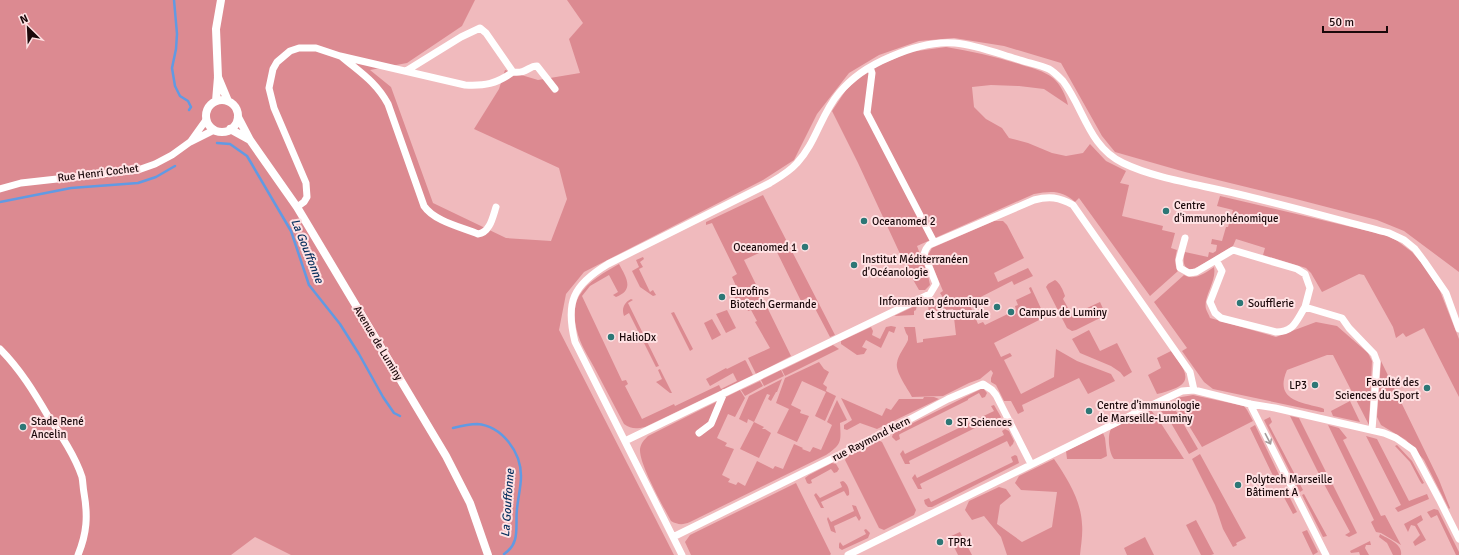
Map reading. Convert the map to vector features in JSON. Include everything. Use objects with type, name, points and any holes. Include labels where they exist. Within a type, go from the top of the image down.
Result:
[{"type":"street","points":[[216,101],[218,77],[216,29],[222,0]]},
{"type":"street","points":[[406,71],[461,37],[480,28],[486,33],[512,72]]},
{"type":"street","points":[[682,555],[575,342],[571,320],[571,309],[574,294],[585,280],[608,264],[787,173],[806,151],[827,111],[839,93],[856,76],[891,56],[913,48],[934,44],[955,43],[976,47],[1049,69],[1061,79],[1071,93],[1091,133],[1099,145],[1110,156],[1122,163],[1147,172],[1282,204],[1389,233],[1404,240],[1415,249],[1446,293],[1459,329]]},
{"type":"street","points":[[297,207],[304,202],[307,197],[308,190],[271,98],[269,88],[273,69],[277,62],[290,51],[299,48],[316,48],[340,56],[465,85],[478,86],[501,80],[512,72],[520,73],[533,66],[537,66],[556,89]]},
{"type":"street","points":[[340,56],[374,83],[382,93],[388,104],[427,211],[432,215],[456,226],[481,234],[488,228],[496,207]]},
{"type":"street","points":[[870,67],[872,73],[867,114],[934,242]]},
{"type":"street","points":[[218,77],[228,101],[236,109],[238,116],[236,124],[230,129],[222,132],[214,130],[206,120],[207,108],[216,101],[228,101]]},
{"type":"street","name":"Avenue de Luminy","points":[[238,116],[250,140],[297,207],[446,456],[470,503],[488,555]]},
{"type":"street","name":"Rue Henri Cochet","points":[[190,142],[206,120]]},
{"type":"street","name":"Avenue de Luminy","points":[[230,129],[250,140]]},
{"type":"street","name":"Rue Henri Cochet","points":[[0,189],[21,183],[138,170],[155,164],[172,155],[190,142],[214,130]]},
{"type":"street","points":[[625,441],[930,294],[936,284],[924,254],[929,245],[1013,208],[1044,197],[1055,197],[1073,205],[1190,372],[1194,390]]},
{"type":"street","points":[[1185,238],[1179,260],[1180,268],[1189,273],[1196,272],[1216,260],[1233,250],[1296,269],[1305,274],[1310,288],[1304,307],[1293,327],[1285,332],[1276,332],[1220,318],[1215,313],[1210,302],[1222,271],[1216,260]]},
{"type":"street","points":[[1304,307],[1342,318],[1349,328],[1374,354],[1377,362],[1372,430]]},
{"type":"street","points":[[0,349],[16,367],[36,397],[68,448],[82,478],[87,523],[83,543],[78,555]]},
{"type":"street","name":"rue Raymond Kern","points":[[673,537],[884,433],[948,399],[983,384],[992,390],[997,397],[1031,464]]},
{"type":"street","points":[[848,555],[1182,391],[1194,390],[1250,404],[1275,408],[1372,430],[1396,438],[1413,450],[1440,499],[1459,539]]},
{"type":"street","points":[[699,433],[711,424],[724,393]]},
{"type":"street","points":[[1250,404],[1326,555]]},
{"type":"shaded area","points":[[0,0],[475,0],[462,26],[407,63],[370,70],[391,87],[433,203],[506,238],[551,241],[567,199],[559,168],[474,129],[499,89],[505,70],[538,80],[580,73],[569,39],[583,23],[567,0],[1459,0],[1459,272],[1404,231],[1377,220],[1185,172],[1115,152],[1102,136],[1061,63],[1004,46],[954,38],[919,41],[879,55],[849,73],[817,114],[794,160],[763,180],[584,272],[566,294],[559,330],[674,555],[291,555],[255,537],[231,555],[0,555]]},
{"type":"shaded area","points":[[946,47],[984,54],[1030,67],[1046,73],[1056,80],[1066,97],[1068,105],[1044,89],[991,85],[972,87],[974,107],[986,119],[1002,128],[1009,138],[1028,143],[1052,153],[1066,156],[1083,153],[1090,144],[1106,161],[1126,171],[1120,183],[1129,185],[1122,216],[1163,226],[1162,230],[1175,233],[1171,248],[1177,250],[1175,261],[1178,271],[1150,296],[1079,198],[1075,202],[1061,193],[1046,192],[1034,194],[917,246],[928,275],[930,285],[925,290],[919,290],[908,271],[832,111],[846,90],[860,77],[875,67],[910,52]]},
{"type":"shaded area","points":[[763,195],[835,335],[830,337],[809,297],[801,301],[774,246],[744,260],[791,356],[756,374],[748,358],[770,348],[755,322],[757,321],[751,310],[748,311],[744,301],[738,304],[730,288],[736,286],[732,277],[737,274],[712,223],[706,225],[706,222]]},
{"type":"shaded area","points":[[1220,196],[1385,235],[1396,240],[1412,252],[1425,267],[1440,291],[1459,339],[1459,397],[1424,328],[1406,337],[1403,333],[1396,338],[1393,327],[1364,275],[1359,274],[1322,292],[1311,273],[1306,268],[1263,255],[1265,248],[1236,239],[1233,246],[1205,263],[1192,269],[1186,268],[1184,263],[1185,252],[1208,257],[1209,252],[1213,253],[1216,251],[1217,245],[1211,244],[1212,239],[1222,241],[1233,210],[1217,206]]},
{"type":"shaded area","points":[[994,221],[1003,221],[1007,225],[1024,258],[994,273],[998,282],[1028,268],[1033,276],[1014,285],[1012,281],[969,303],[978,324],[983,322],[985,325],[1016,310],[1015,306],[1018,305],[1016,300],[1031,293],[1029,288],[1031,287],[1045,317],[994,343],[1001,357],[1010,353],[1012,356],[1004,360],[1021,394],[1054,377],[1056,349],[1077,361],[1111,374],[1115,381],[1088,394],[1079,378],[1022,405],[1024,411],[1018,414],[1011,401],[1004,401],[996,385],[991,382],[993,373],[991,370],[980,379],[943,396],[912,397],[900,376],[897,367],[899,357],[908,340],[904,327],[915,327],[917,343],[923,342],[923,339],[956,335],[953,309],[929,312],[928,306],[944,299],[940,293],[943,291],[928,255],[932,248]]},
{"type":"shaded area","points":[[643,257],[644,259],[640,262],[643,267],[639,269],[650,292],[653,290],[656,295],[653,296],[640,287],[632,271],[639,267],[636,260]]},
{"type":"shaded area","points":[[619,264],[627,283],[627,287],[622,294],[616,297],[613,295],[618,292],[609,275],[590,286],[582,296],[622,381],[626,380],[628,384],[625,386],[642,419],[674,404],[675,406],[719,385],[721,389],[737,381],[733,373],[710,386],[706,379],[745,360],[753,375],[645,427],[634,428],[624,424],[582,345],[578,336],[575,322],[577,300],[583,290],[597,277]]},
{"type":"shaded area","points":[[1214,267],[1214,278],[1206,299],[1206,309],[1210,318],[1276,337],[1316,322],[1337,326],[1368,353],[1372,361],[1369,425],[1333,355],[1327,355],[1287,370],[1284,380],[1284,388],[1291,398],[1305,404],[1322,408],[1324,409],[1324,412],[1213,389],[1204,382],[1182,351],[1187,348],[1154,302],[1184,275],[1188,277],[1196,277]]},
{"type":"shaded area","points":[[1055,280],[1062,289],[1065,296],[1063,299],[1072,315],[1100,302],[1106,315],[1076,330],[1072,331],[1067,328],[1046,287]]},
{"type":"shaded area","points":[[631,299],[633,300],[628,303],[659,366],[656,367],[629,313],[624,316],[624,306]]},
{"type":"shaded area","points":[[917,305],[914,315],[894,316]]},
{"type":"shaded area","points":[[727,310],[736,328],[726,333],[716,314]]},
{"type":"shaded area","points":[[674,312],[693,349],[690,351],[671,313]]},
{"type":"shaded area","points":[[712,319],[721,335],[712,340],[704,323]]},
{"type":"shaded area","points":[[871,327],[873,331],[872,335],[880,339],[886,327],[896,327],[894,333],[889,331],[881,348],[866,340],[862,347],[867,349],[864,354],[857,355],[841,344],[841,341]]},
{"type":"shaded area","points":[[1089,330],[1100,351],[1117,343],[1132,372],[1124,377],[1120,372],[1111,366],[1080,353],[1072,339]]},
{"type":"shaded area","points":[[833,345],[839,349],[785,376],[782,370]]},
{"type":"shaded area","points":[[1171,351],[1184,371],[1185,380],[1176,388],[1157,394],[1148,375],[1161,368],[1157,358]]},
{"type":"shaded area","points":[[1381,361],[1439,480],[1450,508],[1449,509],[1424,460],[1406,440],[1381,425],[1377,417]]},
{"type":"shaded area","points":[[819,362],[824,369],[829,372],[823,384],[827,387],[826,391],[836,396],[825,421],[815,416],[826,392],[802,381],[791,405],[801,410],[800,413],[809,416],[797,442],[777,433],[789,409],[776,403],[785,378]]},
{"type":"shaded area","points":[[660,369],[672,393],[656,382],[662,379],[658,370]]},
{"type":"shaded area","points":[[781,370],[784,376],[764,386],[761,380]]},
{"type":"shaded area","points":[[782,379],[777,392],[771,401],[768,399],[770,395],[767,394],[754,422],[748,419],[747,423],[739,419],[749,396]]},
{"type":"shaded area","points":[[760,381],[763,386],[745,396],[741,390]]},
{"type":"shaded area","points":[[983,388],[987,393],[985,397],[982,398],[979,393],[900,434],[900,439],[896,441],[892,437],[897,431]]},
{"type":"shaded area","points":[[740,390],[745,398],[735,417],[728,414],[717,438],[727,443],[725,446],[734,449],[722,475],[730,479],[728,482],[736,485],[738,482],[745,486],[757,461],[773,469],[775,466],[783,469],[794,444],[810,452],[813,447],[821,450],[832,425],[827,422],[837,400],[847,420],[840,423],[840,439],[838,445],[826,455],[690,522],[678,524],[671,521],[657,496],[643,464],[640,449],[642,443],[648,436]]},
{"type":"shaded area","points":[[1193,395],[1244,406],[1253,421],[1202,447],[1176,405],[1176,398]]},
{"type":"shaded area","points":[[924,397],[934,397],[939,399],[877,429],[860,423],[847,430],[844,429],[844,425],[852,420],[841,398],[882,416],[886,408],[891,410],[899,399],[923,399]]},
{"type":"shaded area","points":[[1168,401],[1172,404],[1198,449],[1189,454],[1171,423],[1161,411],[1161,404]]},
{"type":"shaded area","points":[[1350,401],[1360,422],[1333,416],[1331,411]]},
{"type":"shaded area","points":[[994,405],[1001,417],[997,422],[995,418],[909,461],[910,464],[905,464],[900,454],[903,450],[905,454],[994,411],[991,406]]},
{"type":"shaded area","points":[[1148,410],[1151,410],[1184,459],[1114,459],[1109,444],[1111,429]]},
{"type":"shaded area","points":[[1290,416],[1299,418],[1329,478],[1322,480]]},
{"type":"shaded area","points":[[1270,417],[1272,422],[1269,425],[1303,490],[1300,492],[1264,420]]},
{"type":"shaded area","points":[[754,422],[764,427],[762,429],[765,429],[771,433],[759,458],[740,449]]},
{"type":"shaded area","points":[[1255,425],[1282,481],[1277,484],[1250,428]]},
{"type":"shaded area","points":[[1328,425],[1339,428],[1347,438],[1343,440],[1381,516],[1385,515],[1401,545],[1381,533],[1376,532],[1371,522],[1374,520]]},
{"type":"shaded area","points":[[1005,429],[1009,431],[1014,441],[1010,447],[1007,441],[920,484],[922,489],[918,489],[912,478],[915,474],[917,478],[1004,435],[1002,431]]},
{"type":"shaded area","points":[[1103,433],[1107,456],[1101,459],[1067,459],[1066,451]]},
{"type":"shaded area","points":[[1366,436],[1377,439],[1409,501],[1427,494],[1429,499],[1398,512],[1395,508],[1401,505]]},
{"type":"shaded area","points":[[877,441],[882,442],[916,510],[914,515],[884,530],[879,528],[845,460],[847,456]]},
{"type":"shaded area","points":[[1397,445],[1412,461],[1424,483],[1422,484],[1410,462],[1395,446]]},
{"type":"shaded area","points":[[1200,454],[1246,538],[1236,543],[1237,545],[1233,547],[1223,529],[1215,505],[1192,459]]},
{"type":"shaded area","points":[[1015,455],[1017,456],[1019,463],[932,507],[928,507],[925,504],[924,500],[929,498],[931,502],[1013,462],[1011,457]]},
{"type":"shaded area","points":[[1054,459],[1068,482],[1079,506],[1082,528],[1080,555],[1007,555],[1001,537],[984,516],[972,520],[965,510],[969,501],[999,487],[1006,489],[1011,496],[1000,505],[997,524],[1022,542],[1052,527],[1057,492],[1021,490],[1015,483],[1019,476]]},
{"type":"shaded area","points":[[832,463],[836,464],[839,469],[837,472],[834,473],[831,469],[811,480],[812,483],[807,483],[805,478]]},
{"type":"shaded area","points":[[843,481],[848,487],[849,495],[847,496],[844,491],[821,502],[824,508],[821,508],[814,495],[816,493],[820,498],[842,487],[840,482]]},
{"type":"shaded area","points":[[1331,481],[1357,533],[1349,537],[1345,535],[1350,532],[1324,484]]},
{"type":"shaded area","points":[[796,483],[831,554],[830,555],[691,555],[685,542],[690,535]]},
{"type":"shaded area","points":[[1285,488],[1297,512],[1293,514],[1280,490]]},
{"type":"shaded area","points":[[1304,494],[1327,536],[1323,537],[1302,495]]},
{"type":"shaded area","points":[[852,505],[856,506],[861,518],[859,521],[856,516],[834,526],[836,533],[831,531],[827,519],[828,517],[831,522],[854,511]]},
{"type":"shaded area","points":[[1434,509],[1438,510],[1459,552],[1459,555],[1456,555],[1437,515],[1431,518],[1427,512]]},
{"type":"shaded area","points":[[1421,515],[1423,520],[1417,524],[1426,540],[1415,546],[1413,542],[1420,535],[1415,526],[1411,525],[1408,532],[1404,524]]},
{"type":"shaded area","points":[[1196,520],[1214,554],[1201,555],[1186,525]]},
{"type":"shaded area","points":[[866,529],[870,533],[868,538],[842,550],[839,548],[840,542],[843,546],[866,534],[864,530]]},
{"type":"shaded area","points":[[1307,530],[1318,552],[1313,555],[1302,532]]},
{"type":"shaded area","points":[[960,532],[972,555],[958,555],[949,537]]},
{"type":"shaded area","points":[[1380,534],[1391,540],[1400,548],[1401,555],[1393,555],[1387,543],[1379,537]]},
{"type":"shaded area","points":[[1145,537],[1154,555],[1127,555],[1124,548]]},
{"type":"shaded area","points":[[1370,541],[1371,545],[1366,545],[1365,548],[1369,555],[1360,555],[1359,552],[1351,553],[1350,551]]},
{"type":"waterway","name":"La Gouffonne","points":[[174,0],[177,34],[172,68],[175,86],[180,96],[188,101],[191,107],[189,110]]},
{"type":"waterway","name":"La Gouffonne","points":[[217,143],[230,144],[247,156],[291,231],[309,285],[340,324],[394,413],[400,416]]},
{"type":"waterway","points":[[0,202],[71,188],[138,183],[156,177],[175,166]]},
{"type":"waterway","name":"La Gouffonne","points":[[453,428],[477,424],[486,426],[502,435],[514,450],[518,458],[521,484],[517,509],[516,534],[513,545],[504,554]]},
{"type":"place","name":"Centre d'immunophénomique","points":[[1166,211]]},
{"type":"place","name":"Oceanomed 2","points":[[864,221]]},
{"type":"place","name":"Oceanomed 1","points":[[805,247]]},
{"type":"place","name":"Institut Méditerranéen d'Océanologie","points":[[854,265]]},
{"type":"place","name":"Eurofins Biotech Germande","points":[[722,297]]},
{"type":"place","name":"Soufflerie","points":[[1240,303]]},
{"type":"place","name":"Information génomique et structurale","points":[[997,307]]},
{"type":"place","name":"Campus de Luminy","points":[[1011,312]]},
{"type":"place","name":"HalioDx","points":[[611,337]]},
{"type":"place","name":"LP3","points":[[1315,385]]},
{"type":"place","name":"Faculté des Sciences du Sport","points":[[1427,388]]},
{"type":"place","name":"Centre d'immunologie de Marseille-Luminy","points":[[1089,411]]},
{"type":"place","name":"ST Sciences","points":[[949,422]]},
{"type":"place","name":"Stade René Ancelin","points":[[23,427]]},
{"type":"place","name":"Polytech Marseille Bâtiment A","points":[[1238,485]]},
{"type":"place","name":"TPR1","points":[[940,542]]}]
